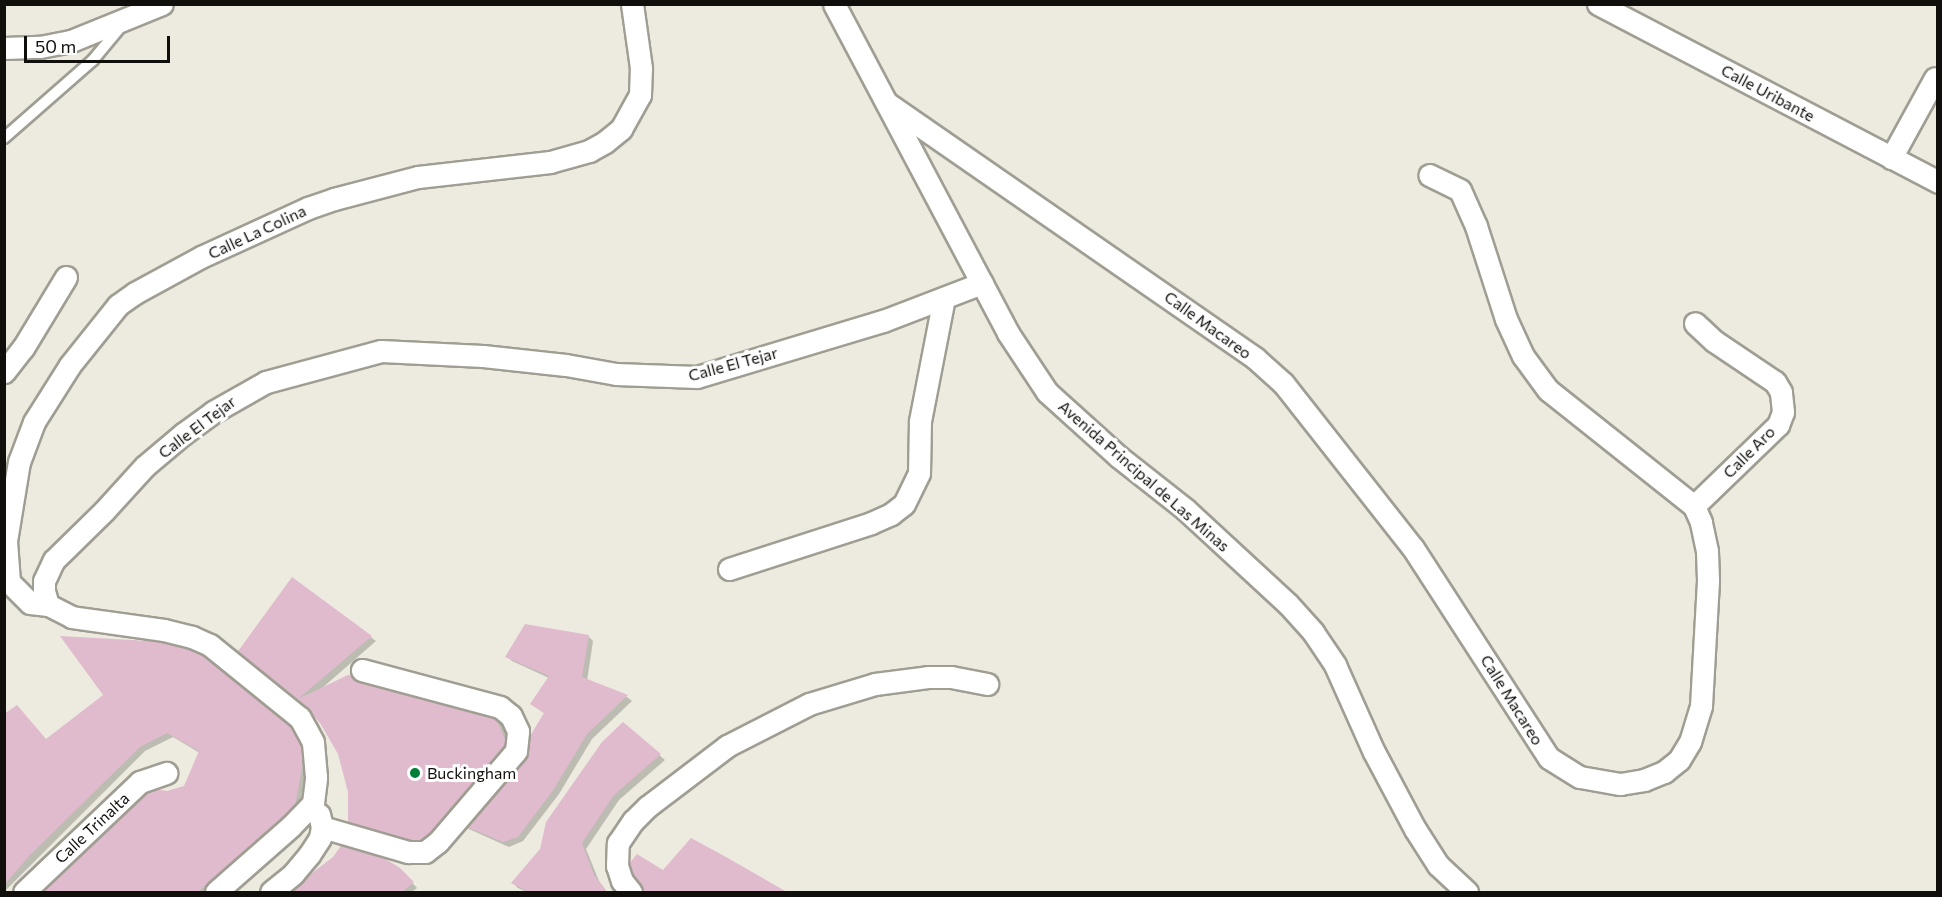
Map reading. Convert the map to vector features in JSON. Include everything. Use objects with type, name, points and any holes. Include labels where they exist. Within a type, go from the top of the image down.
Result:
[{"type":"street","points":[[4,48],[40,47],[71,41],[162,4]]},
{"type":"street","name":"Calle La Colina","points":[[48,605],[30,603],[9,582],[6,541],[19,462],[34,422],[70,365],[118,305],[135,293],[201,257],[308,208],[334,199],[418,177],[500,166],[540,164],[589,151],[605,142],[621,129],[640,95],[641,68],[632,4]]},
{"type":"street","name":"Avenida Principal de Las Minas","points":[[834,4],[1008,333],[1047,392],[1119,457],[1185,509],[1288,604],[1313,632],[1335,664],[1374,752],[1415,829],[1438,864],[1467,892]]},
{"type":"street","name":"Calle Uribante","points":[[1598,4],[1938,182]]},
{"type":"street","points":[[1891,158],[1935,78]]},
{"type":"street","name":"Calle Macareo","points":[[886,103],[1171,298],[1255,358],[1283,383],[1413,548],[1549,758],[1565,770],[1580,777],[1620,784],[1644,780],[1664,772],[1678,760],[1690,742],[1701,706],[1707,580],[1707,551],[1694,506]]},
{"type":"street","points":[[1429,175],[1460,190],[1476,226],[1506,319],[1523,356],[1548,390],[1694,506]]},
{"type":"street","points":[[4,372],[23,348],[66,277]]},
{"type":"street","name":"Calle El Tejar","points":[[48,605],[44,580],[54,560],[104,511],[145,466],[213,411],[266,382],[381,351],[483,356],[566,365],[616,375],[697,377],[883,321],[982,283]]},
{"type":"street","points":[[729,569],[871,523],[891,514],[904,504],[919,473],[920,421],[944,298]]},
{"type":"street","name":"Calle Aro","points":[[1694,506],[1778,425],[1783,412],[1781,392],[1775,382],[1714,341],[1695,323]]},
{"type":"street","points":[[48,605],[72,617],[164,630],[192,637],[231,660],[303,723],[313,742],[316,777],[313,803],[291,826],[216,892]]},
{"type":"street","points":[[322,828],[408,852],[425,852],[438,842],[516,751],[518,731],[511,716],[500,707],[362,670]]},
{"type":"street","points":[[631,892],[622,881],[617,866],[618,843],[647,807],[727,746],[809,704],[875,684],[951,677],[987,684]]},
{"type":"street","name":"Calle Trinalta","points":[[24,892],[140,782],[166,773]]},
{"type":"street","points":[[271,892],[293,874],[320,838],[322,828],[320,814],[313,803]]},
{"type":"lane","points":[[4,138],[93,60],[127,18]]},
{"type":"building","points":[[292,577],[372,636],[298,699],[236,654]]},
{"type":"building","points":[[525,624],[589,635],[582,677],[628,695],[587,734],[554,789],[518,837],[503,842],[462,825],[527,741],[544,713],[530,704],[549,676],[505,657]]},
{"type":"building","points":[[60,636],[185,643],[206,650],[294,725],[304,756],[295,807],[198,892],[36,892],[144,787],[167,791],[184,786],[199,751],[167,733],[140,747],[31,854],[4,885],[4,714],[17,705],[46,739],[103,695]]},
{"type":"building","name":"Buckingham","points":[[348,675],[492,709],[509,749],[423,844],[392,838],[348,823],[348,792],[338,754],[320,723],[298,699]]},
{"type":"building","points":[[623,722],[661,754],[614,795],[582,843],[594,875],[607,892],[529,892],[511,883],[540,849],[546,822],[602,742]]},
{"type":"building","points":[[691,838],[787,892],[646,892],[623,871],[637,854],[663,870]]},
{"type":"building","points":[[345,840],[368,848],[400,868],[414,882],[402,892],[287,892],[333,857]]},
{"type":"place","name":"Buckingham","points":[[415,773]]}]
